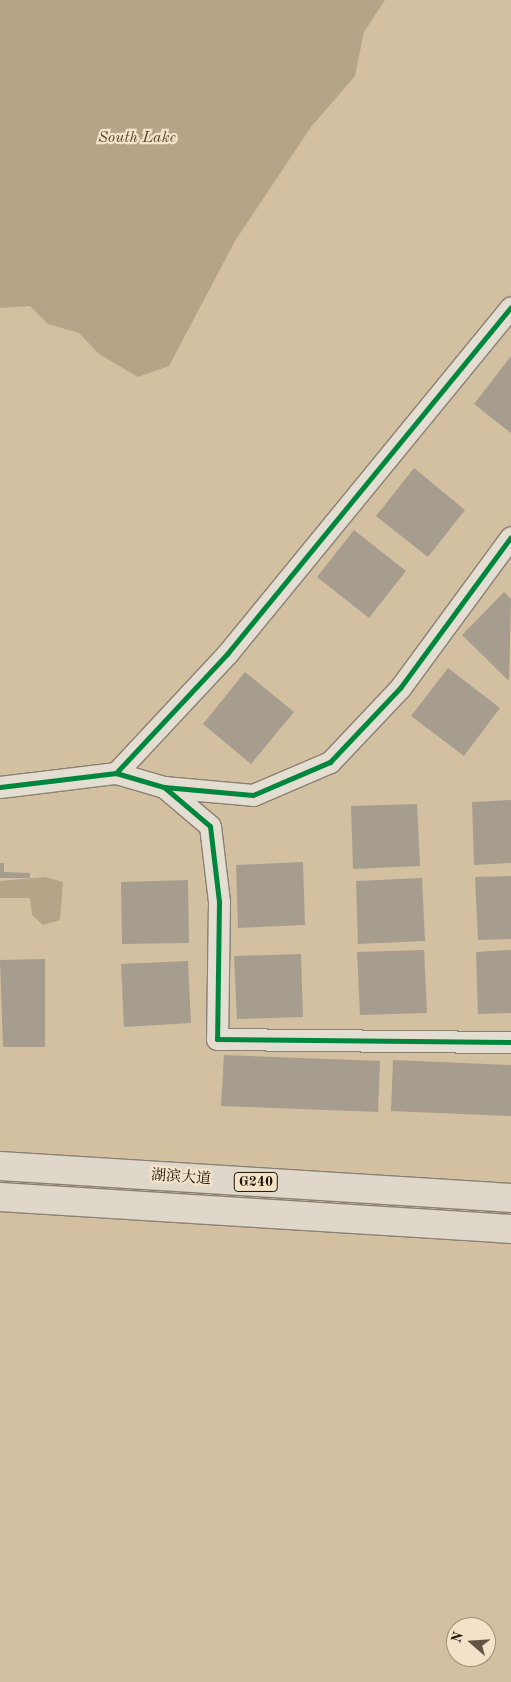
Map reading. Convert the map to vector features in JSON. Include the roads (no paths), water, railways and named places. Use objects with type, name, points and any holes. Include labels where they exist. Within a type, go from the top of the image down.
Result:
[{"type":"highway","name":"湖滨大道","points":[[0,1166],[511,1198]]},
{"type":"highway","name":"湖滨大道","points":[[0,1197],[511,1229]]},
{"type":"street","points":[[116,774],[227,654],[511,307]]},
{"type":"street","points":[[0,787],[116,774],[164,787],[253,795],[330,762],[400,688],[511,537]]},
{"type":"street","points":[[164,787],[210,826],[218,902],[217,1039],[511,1042]]},
{"type":"water","name":"South Lake","points":[[0,0],[385,0],[364,32],[355,76],[311,127],[235,241],[169,366],[138,377],[99,354],[79,333],[48,324],[30,306],[0,308]]},
{"type":"water","points":[[45,877],[63,882],[60,920],[43,925],[32,915],[30,898],[0,898],[0,881]]}]
